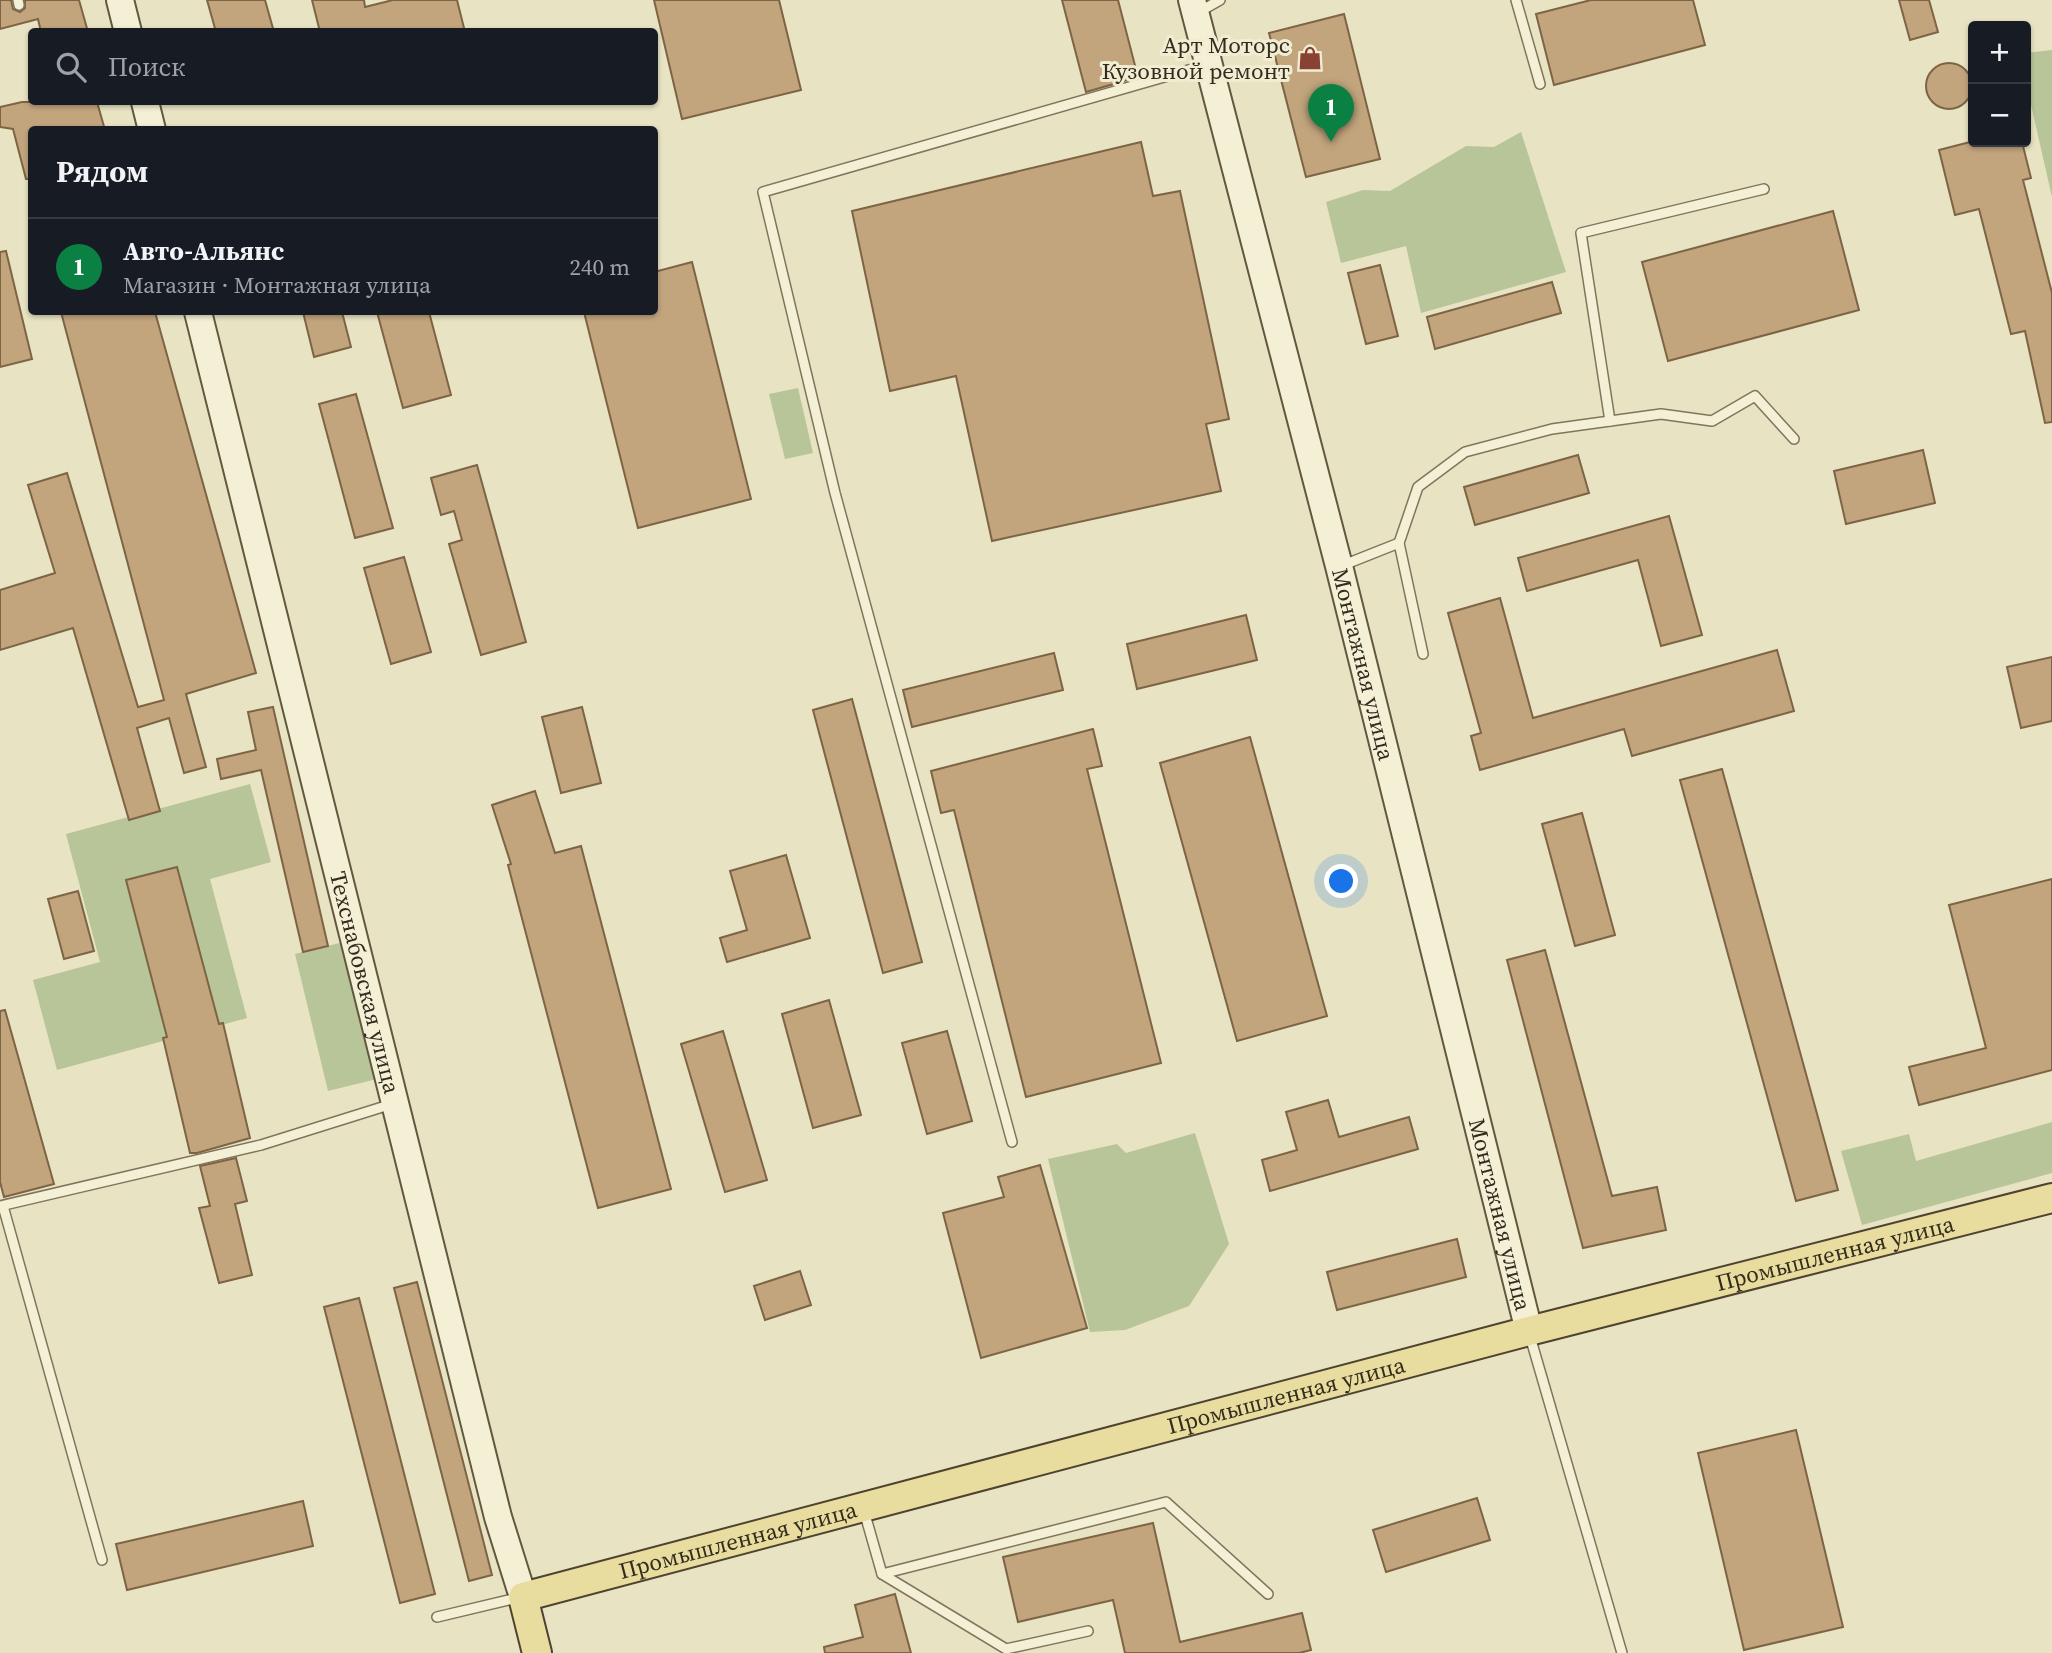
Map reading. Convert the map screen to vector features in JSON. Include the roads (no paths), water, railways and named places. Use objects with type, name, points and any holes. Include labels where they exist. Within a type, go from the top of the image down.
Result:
[{"type":"main road","name":"Промышленная улица","points":[[523,1597],[863,1510],[1529,1331],[2052,1198]]},
{"type":"main road","name":"Техснабовская улица","points":[[523,1597],[537,1653]]},
{"type":"street","points":[[120,0],[127,28]]},
{"type":"street","name":"Монтажная улица","points":[[1194,7],[1339,566],[1529,1331]]},
{"type":"street","points":[[146,105],[151,126]]},
{"type":"street","name":"Техснабовская улица","points":[[199,315],[498,1517],[523,1597]]},
{"type":"lane","points":[[1194,7],[1220,0]]},
{"type":"lane","points":[[1517,0],[1539,84]]},
{"type":"lane","points":[[1012,1142],[835,493],[763,192],[1208,64]]},
{"type":"lane","points":[[1609,421],[1581,233],[1764,189]]},
{"type":"lane","points":[[1423,654],[1399,543],[1418,487],[1465,452],[1552,429],[1661,414],[1712,421],[1755,396],[1794,439]]},
{"type":"lane","points":[[1339,566],[1399,543]]},
{"type":"lane","points":[[102,1560],[1,1206],[261,1145],[397,1103]]},
{"type":"lane","points":[[1529,1331],[1622,1653]]},
{"type":"lane","points":[[882,1574],[1166,1502],[1268,1594]]},
{"type":"lane","points":[[863,1510],[882,1574],[1006,1649],[1088,1631]]},
{"type":"lane","points":[[437,1617],[523,1597]]},
{"type":"place","name":"Арт Моторс Кузовной ремонт","points":[[1310,58]]},
{"type":"place","name":"Авто-Альянс","points":[[1331,142]]}]
